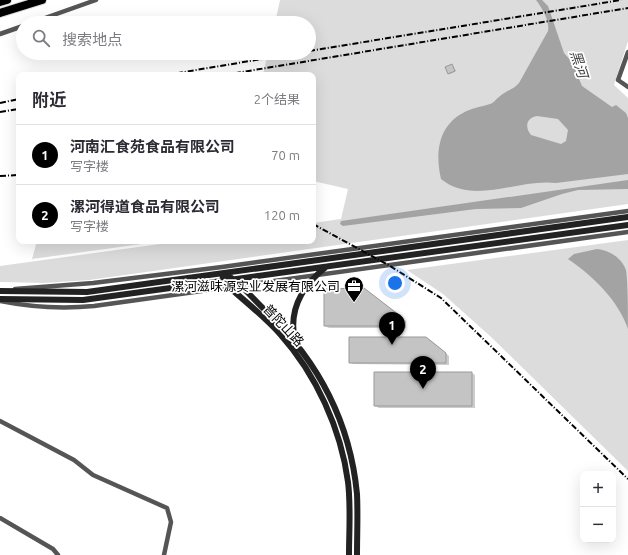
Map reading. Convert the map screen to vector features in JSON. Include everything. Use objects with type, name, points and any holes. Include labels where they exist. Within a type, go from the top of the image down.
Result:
[{"type":"highway","points":[[0,2],[7,0]]},
{"type":"highway","points":[[0,13],[42,0]]},
{"type":"main road","points":[[0,291],[87,292],[223,270],[628,217]]},
{"type":"main road","points":[[0,300],[83,300],[628,225]]},
{"type":"main road","points":[[296,343],[292,329],[294,312],[299,297],[316,275],[328,266]]},
{"type":"main road","points":[[222,281],[223,270]]},
{"type":"main road","name":"普陀山路","points":[[223,270],[286,330],[311,362],[332,398],[344,432],[357,495],[357,555]]},
{"type":"main road","name":"普陀山路","points":[[222,281],[280,334],[301,360],[321,396],[338,436],[348,481],[349,555]]},
{"type":"street","points":[[50,16],[96,0]]},
{"type":"street","points":[[0,34],[16,28]]},
{"type":"street","points":[[628,52],[618,80],[628,87]]},
{"type":"street","points":[[223,270],[628,211]]},
{"type":"street","points":[[0,300],[18,304],[81,308],[628,232]]},
{"type":"street","points":[[0,421],[74,460],[93,476],[167,508],[171,522],[164,555]]},
{"type":"street","points":[[0,518],[54,549],[58,555]]},
{"type":"shaded area","points":[[280,0],[628,0],[628,41],[614,85],[628,98],[628,204],[89,280],[44,283],[0,282],[0,266],[160,244],[316,244],[316,223],[341,219],[348,189],[316,182],[316,72],[263,72],[266,60],[316,60],[316,16],[277,16]]},
{"type":"shaded area","points":[[536,0],[542,0],[548,6],[564,53],[572,62],[582,86],[612,107],[616,105],[626,113],[628,118],[628,174],[556,183],[542,182],[482,191],[454,187],[441,179],[439,170],[438,160],[440,142],[443,133],[448,125],[466,111],[494,102],[501,95],[519,83],[548,31],[547,19]],"holes":[[[537,116],[558,119],[568,130],[566,141],[561,144],[531,135],[529,132],[527,126],[529,121],[534,117]]]},
{"type":"shaded area","points":[[628,180],[628,189],[578,190],[521,208],[476,209],[343,226],[340,224],[341,221]]},
{"type":"shaded area","points":[[628,240],[628,471],[490,336],[443,294],[407,270]]},
{"type":"shaded area","points":[[36,244],[142,244],[32,259]]},
{"type":"shaded area","points":[[597,249],[614,255],[618,258],[626,270],[628,290],[628,329],[618,308],[604,290],[587,273],[568,259],[574,254]]},
{"type":"building","points":[[452,64],[455,71],[448,74],[445,67]]},
{"type":"building","name":"漯河滋味源实业发展有限公司","points":[[364,288],[403,318],[403,326],[324,326],[324,289]]},
{"type":"building","points":[[349,337],[426,337],[446,353],[446,363],[349,363]]},
{"type":"building","points":[[374,372],[472,372],[472,406],[374,406]]},
{"type":"railway","points":[[316,50],[621,0]]},
{"type":"railway","points":[[316,60],[628,8]]},
{"type":"railway","points":[[184,72],[256,60]]},
{"type":"railway","points":[[242,72],[314,60]]},
{"type":"railway","points":[[0,103],[16,100]]},
{"type":"railway","points":[[0,112],[16,109]]},
{"type":"railway","points":[[0,176],[16,175]]},
{"type":"railway","points":[[316,226],[390,266],[441,298],[628,479]]},
{"type":"place","name":"漯河滋味源实业发展有限公司","points":[[354,303]]},
{"type":"place","name":"河南汇食苑食品有限公司","points":[[392,345]]},
{"type":"place","name":"漯河得道食品有限公司","points":[[423,389]]},
{"type":"water label","name":"黑河","points":[[579,64]]}]
